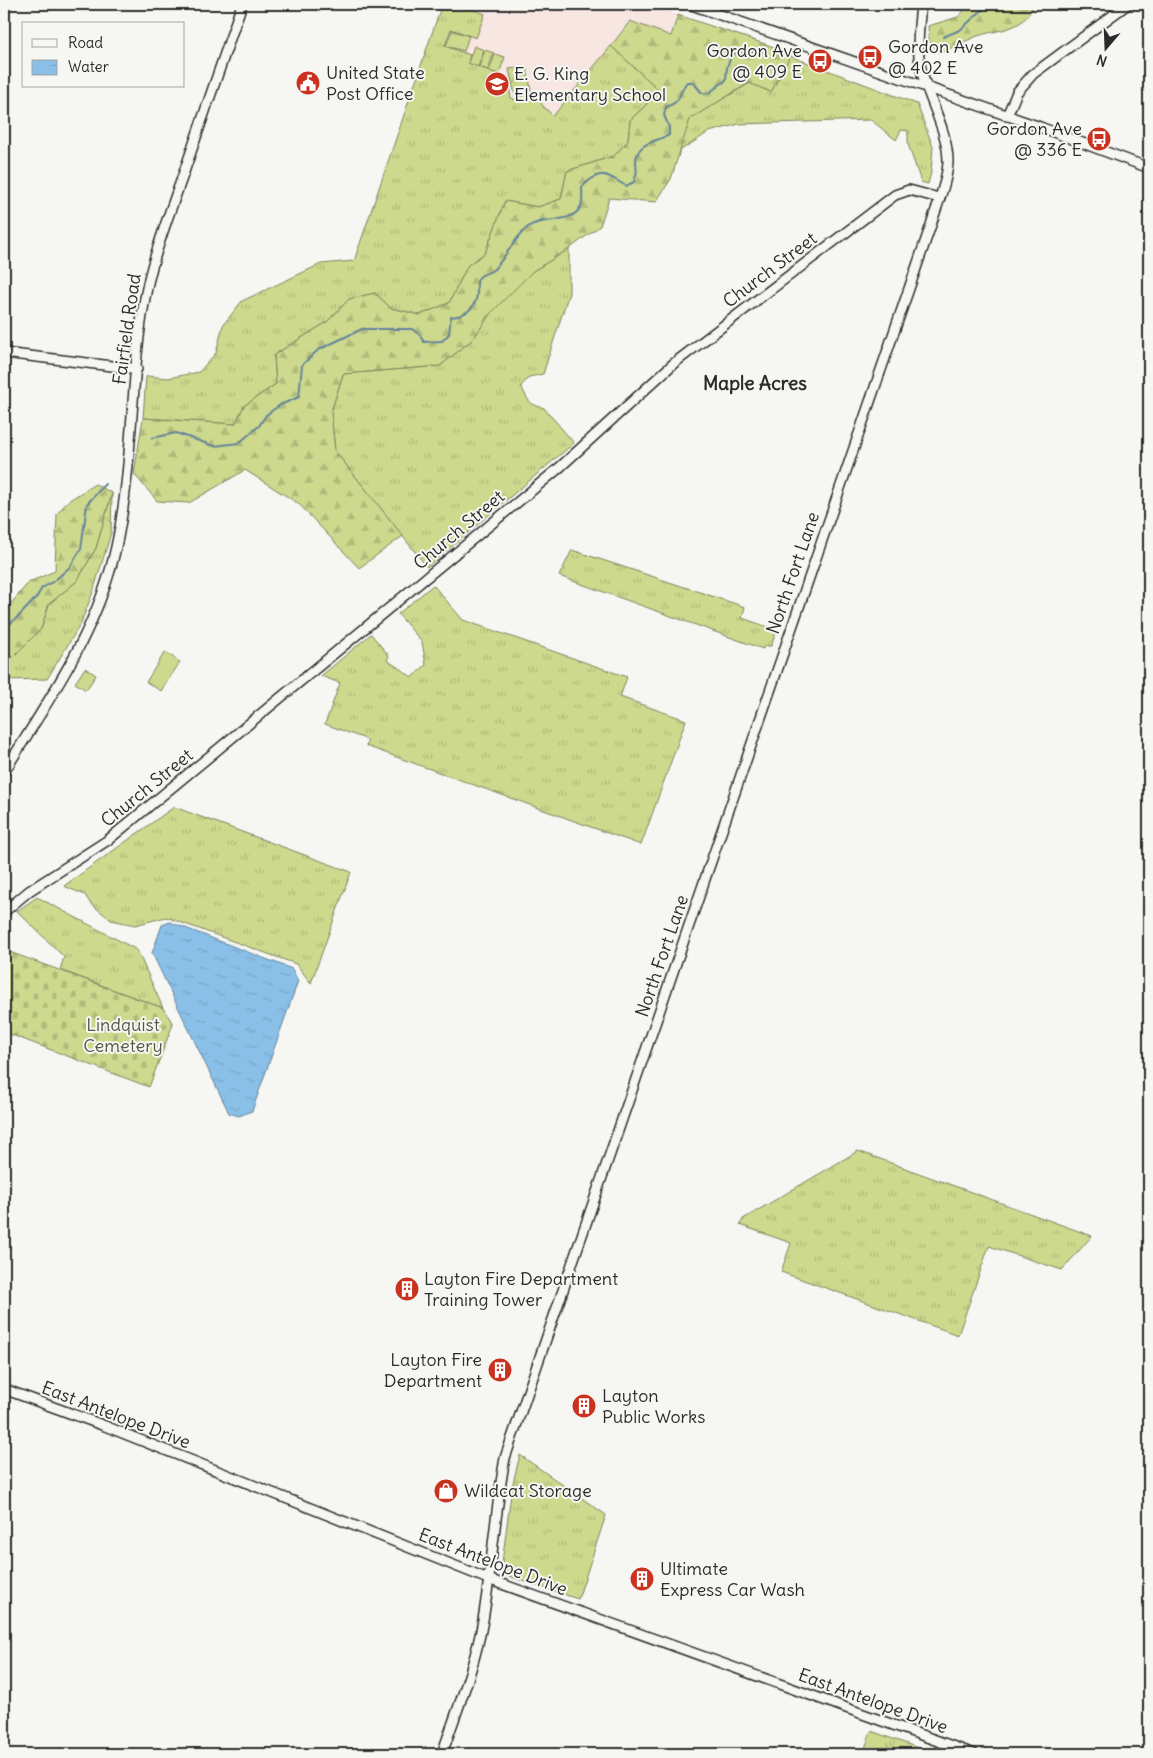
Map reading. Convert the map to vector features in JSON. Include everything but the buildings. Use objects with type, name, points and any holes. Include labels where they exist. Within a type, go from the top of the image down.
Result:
[{"type":"street","name":"Fairfield Road","points":[[4,772],[72,664],[103,595],[116,548],[129,467],[143,311],[151,270],[242,4]]},
{"type":"street","points":[[689,4],[927,87],[1149,168]]},
{"type":"street","name":"North Fort Lane","points":[[442,1754],[466,1683],[483,1620],[499,1488],[505,1458],[722,832],[945,177],[948,160],[946,145],[922,70],[918,46],[921,4]]},
{"type":"street","points":[[1007,116],[1017,92],[1031,76],[1128,4]]},
{"type":"street","name":"Church Street","points":[[4,912],[29,891],[108,840],[200,766],[559,468],[688,352],[895,195],[909,190],[939,198]]},
{"type":"street","points":[[4,353],[137,369]]},
{"type":"street","name":"East Antelope Drive","points":[[4,1389],[105,1426],[488,1579],[974,1754]]},
{"type":"shaded area","name":"E. G. King Elementary School","points":[[442,4],[650,4],[678,15],[671,36],[629,21],[611,46],[542,129],[393,149]]},
{"type":"green space","points":[[442,4],[467,4],[466,7],[485,14],[476,38],[451,29],[445,46],[470,55],[468,63],[507,77],[511,98],[518,101],[538,97],[542,105],[553,116],[611,46],[657,88],[646,105],[630,120],[628,141],[614,156],[567,171],[561,199],[538,207],[505,201],[485,253],[468,265],[449,303],[420,315],[391,308],[375,293],[349,299],[327,322],[274,355],[276,384],[244,406],[235,424],[143,418],[146,377],[168,378],[199,372],[216,353],[223,325],[242,301],[321,264],[354,261]]},
{"type":"green space","points":[[970,4],[1034,4],[1029,13],[1017,25],[975,37],[939,53],[929,41],[928,26],[958,17]]},
{"type":"green space","points":[[678,15],[792,53],[771,92],[749,83],[690,119],[671,179],[656,202],[609,198],[600,226],[569,249],[533,271],[490,314],[473,339],[440,366],[343,374],[331,412],[335,451],[403,536],[359,568],[299,504],[245,470],[189,503],[157,501],[134,474],[143,418],[235,424],[244,406],[276,384],[274,355],[327,322],[349,299],[375,293],[391,308],[420,315],[449,303],[468,265],[485,253],[505,201],[538,207],[561,199],[567,171],[614,156],[628,141],[630,120],[646,105],[657,88],[611,46],[630,21],[671,36]]},
{"type":"green space","points":[[452,30],[469,36],[464,51],[446,46]]},
{"type":"green space","points":[[474,46],[484,50],[478,67],[468,63]]},
{"type":"green space","points":[[485,50],[494,53],[488,70],[479,67]]},
{"type":"green space","points":[[495,54],[505,57],[499,74],[489,71]]},
{"type":"green space","points":[[790,56],[917,104],[933,147],[928,184],[921,182],[908,144],[908,131],[901,130],[896,140],[871,120],[739,124],[709,132],[678,152],[689,119],[750,83],[771,92]]},
{"type":"green space","points":[[522,67],[527,69],[532,94],[518,97],[515,95],[509,69]]},
{"type":"green space","points":[[569,249],[569,293],[543,374],[529,377],[521,386],[529,400],[534,405],[544,408],[574,443],[427,567],[335,451],[331,412],[343,374],[440,366],[473,339],[490,314],[533,271]]},
{"type":"green space","points":[[95,484],[112,493],[96,548],[77,581],[49,604],[41,629],[12,658],[4,658],[4,612],[29,582],[55,571],[57,514],[68,501]]},
{"type":"green space","points":[[112,493],[111,533],[93,592],[80,625],[47,679],[4,680],[4,658],[12,658],[41,629],[49,604],[77,581],[96,548]]},
{"type":"green space","points":[[572,550],[745,607],[742,618],[777,630],[771,646],[764,646],[763,649],[559,576]]},
{"type":"green space","points":[[433,585],[463,620],[627,677],[620,697],[686,720],[641,845],[366,746],[368,740],[325,724],[340,683],[321,676],[371,634],[389,656],[387,660],[412,677],[426,665],[422,642],[398,614]]},
{"type":"green space","points":[[165,652],[180,662],[161,691],[146,682]]},
{"type":"green space","points":[[85,668],[96,675],[86,690],[75,683]]},
{"type":"green space","points":[[174,807],[351,872],[311,983],[296,964],[166,917],[135,925],[111,920],[90,903],[85,895],[64,886]]},
{"type":"green space","points":[[37,897],[137,950],[163,1008],[60,970],[64,957],[17,911]]},
{"type":"green space","name":"Lindquist Cemetery","points":[[4,950],[163,1008],[173,1024],[149,1087],[4,1032]]},
{"type":"green space","points":[[858,1151],[1092,1236],[1062,1270],[989,1246],[958,1335],[781,1272],[791,1243],[740,1225],[743,1219]]},
{"type":"green space","points":[[520,1455],[606,1515],[578,1599],[505,1575],[501,1570],[512,1487]]},
{"type":"green space","points":[[871,1731],[935,1754],[863,1754]]},
{"type":"water","points":[[170,922],[292,969],[298,981],[252,1111],[239,1116],[229,1113],[152,953],[162,925]]},
{"type":"waterway","points":[[943,37],[960,30],[989,4]]},
{"type":"waterway","points":[[152,438],[176,433],[214,446],[239,443],[259,426],[266,415],[280,405],[299,397],[302,365],[318,350],[362,329],[412,329],[420,335],[424,342],[442,341],[449,334],[451,317],[465,313],[472,308],[476,299],[478,279],[494,269],[528,227],[541,222],[571,216],[577,212],[582,204],[582,187],[594,177],[599,175],[608,176],[626,186],[634,182],[639,151],[647,144],[669,135],[669,127],[664,115],[666,107],[678,99],[687,82],[693,82],[702,93],[709,93],[726,80],[727,67],[732,54],[764,51]]},
{"type":"waterway","points":[[4,629],[36,598],[42,588],[54,581],[70,567],[81,549],[87,504],[105,484]]},
{"type":"place","name":"Gordon Ave @ 402 E","points":[[870,57]]},
{"type":"place","name":"Gordon Ave @ 409 E","points":[[820,61]]},
{"type":"place","name":"United State Post Office","points":[[308,83]]},
{"type":"place","name":"E. G. King Elementary School","points":[[497,84]]},
{"type":"place","name":"Gordon Ave @ 336 E","points":[[1099,139]]},
{"type":"place","name":"Layton Fire Department Training Tower","points":[[407,1289]]},
{"type":"place","name":"Layton Fire Department","points":[[500,1370]]},
{"type":"place","name":"Layton Public Works","points":[[584,1406]]},
{"type":"place","name":"Wildcat Storage","points":[[446,1491]]},
{"type":"place","name":"Ultimate Express Car Wash","points":[[642,1579]]},
{"type":"district","name":"Maple Acres","points":[[755,383]]}]
